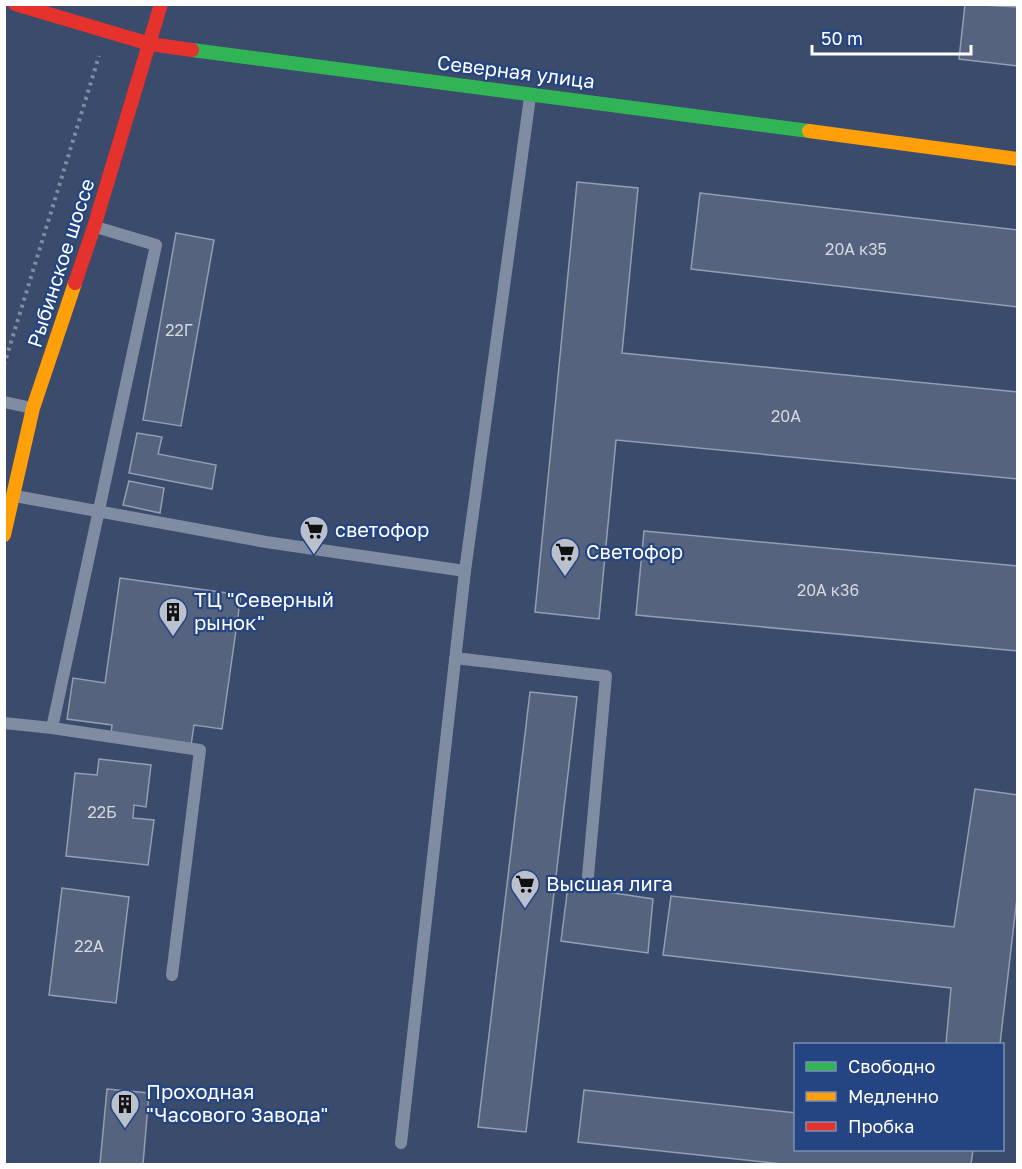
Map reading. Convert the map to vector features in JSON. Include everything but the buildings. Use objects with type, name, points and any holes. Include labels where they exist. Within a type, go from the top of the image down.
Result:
[{"type":"street","name":"Северная улица","points":[[15,4],[150,44],[1017,159]]},
{"type":"street","name":"Рыбинское шоссе","points":[[4,536],[33,408],[94,227],[161,4]]},
{"type":"lane","points":[[401,1143],[465,572],[531,93]]},
{"type":"lane","points":[[52,728],[156,245],[94,227]]},
{"type":"lane","points":[[4,402],[33,408]]},
{"type":"lane","points":[[14,496],[266,542],[465,572]]},
{"type":"lane","points":[[455,658],[606,676],[588,876]]},
{"type":"lane","points":[[4,723],[200,750],[172,975]]},
{"type":"path","points":[[4,365],[106,32]]},
{"type":"traffic: fast","points":[[192,50],[809,131]]},
{"type":"traffic: slow","points":[[809,131],[1018,159]]},
{"type":"traffic: slow","points":[[4,535],[33,408],[75,283]]},
{"type":"traffic: jam","points":[[15,4],[150,44],[192,50]]},
{"type":"traffic: jam","points":[[75,283],[161,4]]},
{"type":"place","name":"светофор","points":[[314,556]]},
{"type":"place","name":"Светофор","points":[[565,578]]},
{"type":"place","name":"ТЦ \"Северный рынок\"","points":[[173,638]]},
{"type":"place","name":"Высшая лига","points":[[525,910]]},
{"type":"place","name":"Проходная \"Часового 3авода\"","points":[[125,1130]]}]
